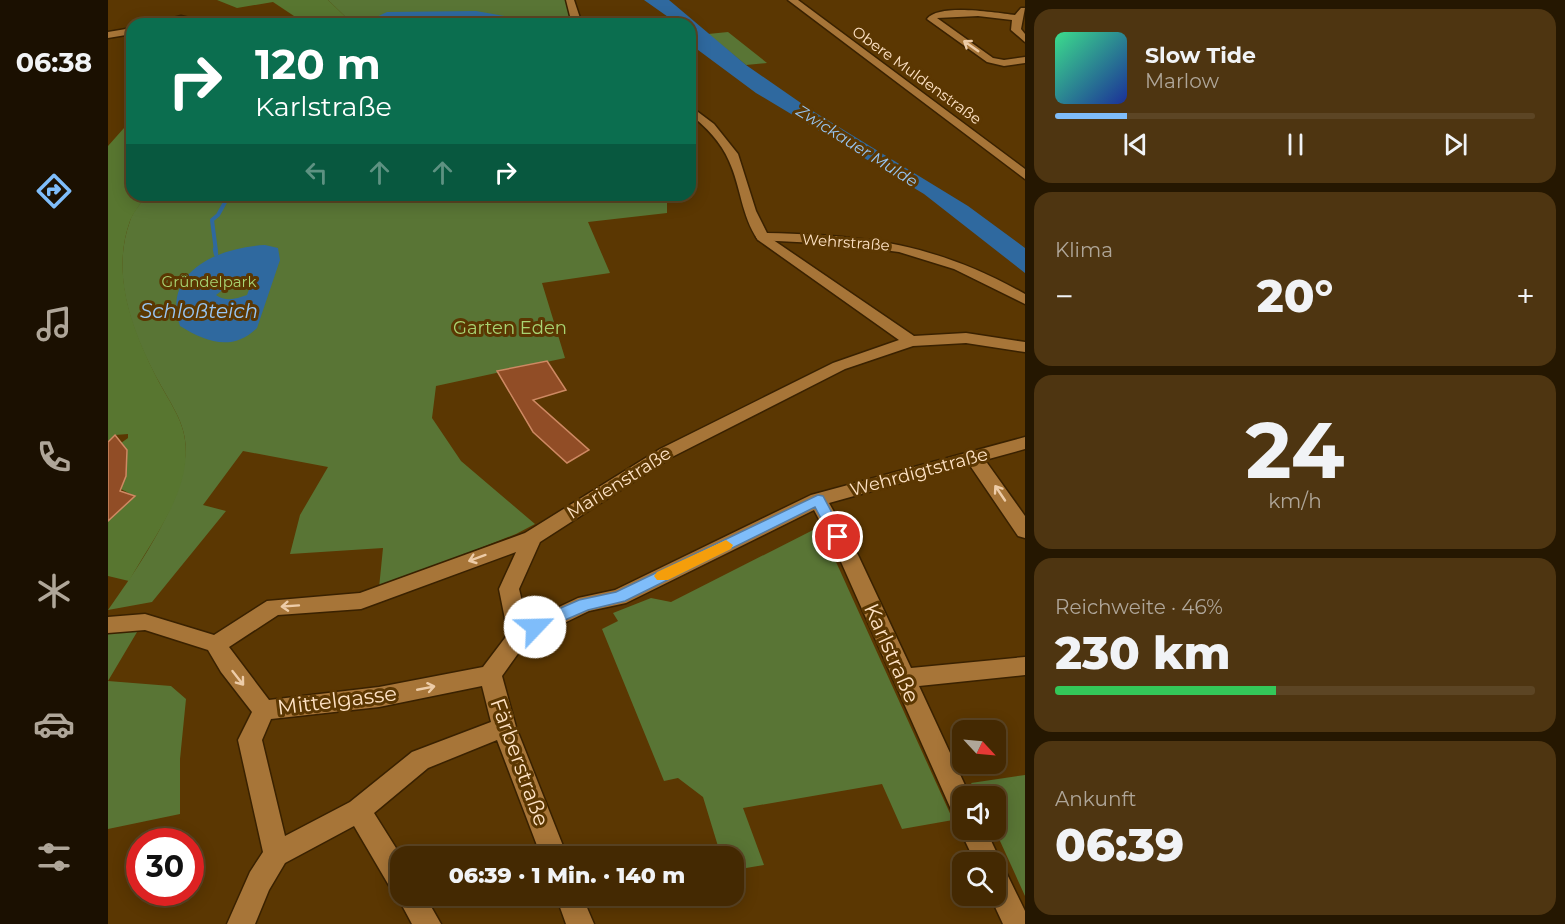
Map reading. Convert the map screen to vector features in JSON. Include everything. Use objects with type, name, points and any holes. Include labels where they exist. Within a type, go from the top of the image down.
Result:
[{"type":"street","points":[[570,0],[575,18]]},
{"type":"street","name":"Obere Muldenstraße","points":[[792,0],[1025,174]]},
{"type":"street","points":[[1017,0],[1025,4]]},
{"type":"street","points":[[1025,9],[1017,18],[1016,30],[1025,39]]},
{"type":"street","points":[[1017,18],[978,12],[935,15],[932,19],[990,60],[1004,63],[1025,60]]},
{"type":"street","points":[[108,35],[126,32]]},
{"type":"street","name":"Wehrstraße","points":[[696,114],[722,138],[735,161],[755,227],[763,237],[911,341]]},
{"type":"street","name":"Wehrstraße","points":[[763,237],[850,239],[908,248],[969,268],[1025,300]]},
{"type":"street","name":"Marienstraße","points":[[216,644],[274,607],[361,601],[532,538],[666,453],[839,366],[911,341],[966,338],[1025,347]]},
{"type":"street","name":"Wehrdigtstraße","points":[[519,634],[585,604],[619,597],[818,500],[1025,443]]},
{"type":"street","points":[[973,458],[986,471],[1025,531]]},
{"type":"street","name":"Karlstraße","points":[[818,500],[848,555],[953,786]]},
{"type":"street","points":[[519,634],[509,590],[532,538]]},
{"type":"street","points":[[108,625],[145,622],[216,644]]},
{"type":"street","name":"Färberstraße","points":[[519,634],[490,675],[504,727],[550,846]]},
{"type":"street","name":"Mittelgasse","points":[[216,644],[229,666],[264,710],[379,697],[490,675]]},
{"type":"street","points":[[903,678],[1025,666]]},
{"type":"street","points":[[264,710],[250,740],[276,854]]},
{"type":"street","points":[[241,924],[259,881],[276,854],[359,810],[420,760],[504,727]]},
{"type":"street","points":[[359,810],[390,863]]},
{"type":"street","points":[[1006,900],[1017,924]]},
{"type":"street","points":[[416,906],[427,924]]},
{"type":"street","points":[[573,906],[580,924]]},
{"type":"green space","points":[[217,0],[328,0],[347,18],[297,18],[273,2],[237,8]]},
{"type":"green space","points":[[328,0],[570,0],[572,18],[347,18]]},
{"type":"green space","points":[[728,32],[767,63],[746,65],[708,34]]},
{"type":"green space","points":[[126,126],[126,201],[142,201],[131,218],[124,242],[124,283],[141,344],[184,432],[186,459],[182,478],[168,514],[129,581],[108,576],[108,521],[134,496],[121,489],[126,476],[127,450],[121,443],[128,438],[128,434],[115,435],[108,442],[108,146]]},
{"type":"green space","points":[[142,201],[667,201],[667,213],[588,222],[610,273],[542,283],[565,358],[436,386],[432,418],[461,461],[535,524],[516,534],[379,588],[383,548],[290,554],[300,515],[328,467],[243,451],[203,505],[226,511],[152,602],[108,610],[160,529],[180,482],[185,460],[184,432],[175,410],[149,364],[127,304],[122,263],[124,242],[134,212]]},
{"type":"green space","points":[[817,528],[822,531],[952,820],[902,829],[882,784],[743,808],[764,865],[744,868],[744,846],[718,846],[703,797],[678,778],[664,781],[602,629],[618,621],[613,613],[651,598],[671,602]]},
{"type":"green space","points":[[140,627],[108,681],[108,630]]},
{"type":"green space","points":[[108,681],[171,686],[186,699],[180,759],[180,814],[108,829]]},
{"type":"green space","points":[[1025,775],[1025,896],[1000,840],[1006,840],[1006,786],[973,786],[971,783]]},
{"type":"water","points":[[644,0],[669,0],[690,18],[670,18]]},
{"type":"water","points":[[476,11],[513,18],[374,18],[387,12]]},
{"type":"water","name":"Zwickauer Mulde","points":[[696,23],[746,65],[811,110],[968,206],[1025,248],[1025,273],[924,194],[756,93],[696,48]]},
{"type":"water","name":"Schloßteich","points":[[265,245],[278,248],[280,260],[257,328],[238,340],[219,342],[199,336],[180,326],[176,307],[179,290],[187,277],[198,266],[213,257],[248,247]],"holes":[[[241,281],[251,284],[247,295],[235,299],[216,295],[233,282]]]},
{"type":"building","points":[[547,361],[566,390],[533,400],[589,450],[567,463],[533,432],[497,371]]},
{"type":"building","points":[[115,435],[127,450],[126,476],[120,491],[135,496],[108,521],[108,442]]},
{"type":"waterway","points":[[216,251],[212,220],[218,215],[226,201]]},
{"type":"waterway","points":[[215,249],[216,254]]},
{"type":"slow traffic","points":[[662,576],[726,545]]},
{"type":"route","points":[[535,627],[585,604],[619,597],[818,500],[838,537]]},
{"type":"park label","name":"Gründelpark","points":[[209,281]]},
{"type":"park label","name":"Garten Eden","points":[[510,328]]}]
